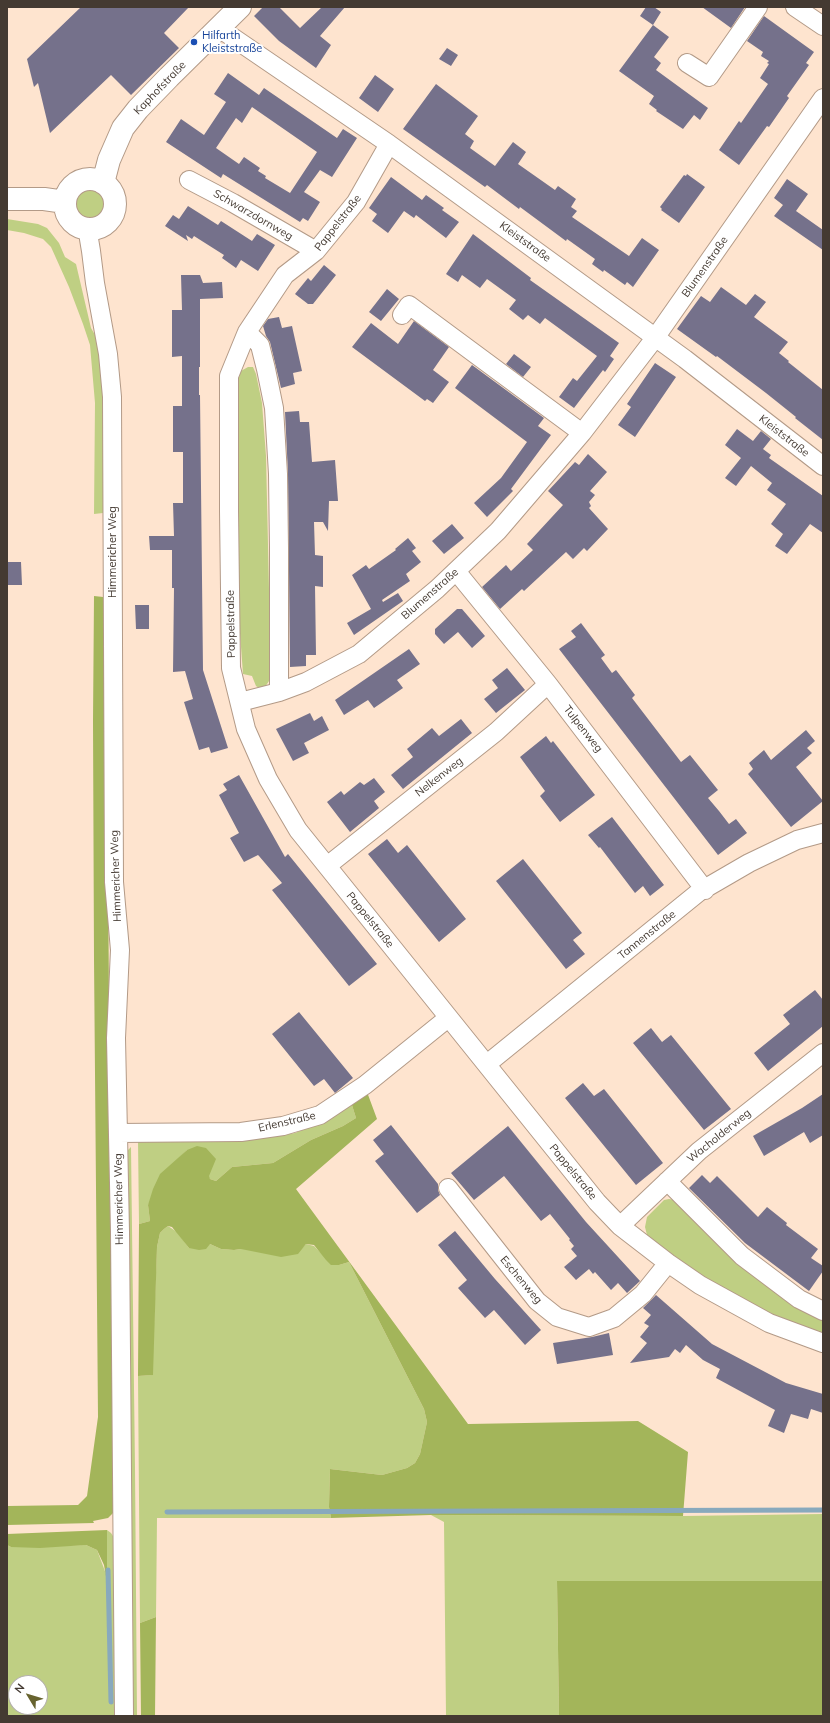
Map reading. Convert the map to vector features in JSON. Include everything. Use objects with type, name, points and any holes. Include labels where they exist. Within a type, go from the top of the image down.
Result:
[{"type":"main road","name":"Kaphofstraße","points":[[103,183],[109,160],[124,128],[138,109],[240,7]]},
{"type":"main road","points":[[87,179],[103,183],[112,193],[115,206],[113,215],[108,223],[100,228],[91,230],[80,228],[72,222],[66,212],[65,202],[67,194],[72,187],[87,179]]},
{"type":"main road","points":[[7,199],[44,199],[65,202]]},
{"type":"street","points":[[687,63],[709,77],[758,7]]},
{"type":"street","points":[[795,7],[823,26]]},
{"type":"street","name":"Kleiststraße","points":[[219,28],[389,144],[655,338],[823,466]]},
{"type":"street","name":"Blumenstraße","points":[[240,702],[279,692],[306,682],[359,654],[437,589],[498,531],[582,433],[655,338],[823,98]]},
{"type":"street","name":"Pappelstraße","points":[[389,144],[356,202],[316,252],[285,275],[247,332],[229,376],[231,668],[246,729],[268,780],[298,830],[448,1018],[488,1064],[597,1202],[620,1226],[668,1263],[700,1285],[769,1323],[823,1343]]},
{"type":"street","name":"Schwarzdornweg","points":[[189,180],[316,252]]},
{"type":"street","name":"Himmericher Weg","points":[[91,230],[89,239],[108,354],[112,397],[114,882],[120,950],[116,1038],[124,1716]]},
{"type":"street","points":[[402,315],[409,305],[582,433]]},
{"type":"street","points":[[247,332],[260,345],[274,408],[278,504],[279,692]]},
{"type":"street","name":"Tulpenweg","points":[[456,571],[548,684],[705,890]]},
{"type":"street","name":"Nelkenweg","points":[[327,866],[496,732],[548,684]]},
{"type":"street","name":"Tannenstraße","points":[[488,1064],[693,897],[749,863],[797,840],[823,833]]},
{"type":"street","name":"Erlenstraße","points":[[118,1134],[241,1132],[283,1126],[320,1115],[365,1085],[448,1018]]},
{"type":"street","name":"Wacholderweg","points":[[620,1226],[699,1151],[823,1053]]},
{"type":"street","points":[[667,1181],[742,1256],[799,1299],[823,1311]]},
{"type":"street","name":"Eschenweg","points":[[448,1188],[537,1301],[557,1317],[589,1327],[614,1318],[643,1294],[668,1263]]},
{"type":"green space","points":[[89,189],[95,190],[103,198],[103,210],[95,218],[89,219],[83,218],[75,210],[74,204],[75,198],[83,190]]},
{"type":"green space","points":[[7,219],[38,224],[47,228],[59,243],[65,257],[76,264],[91,328],[98,340],[104,390],[103,513],[94,514],[95,403],[90,345],[69,287],[51,247],[43,239],[24,233],[7,230]]},
{"type":"green space","points":[[248,367],[253,367],[256,374],[262,403],[266,456],[271,678],[265,687],[259,688],[256,686],[252,676],[243,674],[238,606],[237,383],[241,371]]},
{"type":"green space","points":[[94,596],[103,597],[107,745],[113,1513],[108,1518],[93,1521],[94,1523],[7,1525],[7,1506],[78,1505],[87,1496],[98,1417],[94,959]]},
{"type":"green space","points":[[367,1092],[377,1119],[296,1189],[468,1424],[638,1421],[688,1452],[683,1516],[431,1515],[331,1518],[329,1507],[330,1469],[382,1475],[407,1468],[415,1463],[420,1454],[427,1422],[424,1409],[349,1262],[339,1265],[331,1265],[314,1245],[306,1244],[298,1254],[281,1257],[241,1249],[221,1249],[210,1244],[206,1249],[199,1250],[189,1248],[172,1227],[168,1226],[160,1233],[157,1247],[153,1375],[138,1376],[139,1224],[150,1221],[148,1205],[160,1174],[187,1150],[197,1146],[206,1148],[216,1159],[209,1176],[210,1179],[216,1181],[232,1167],[273,1163],[311,1140],[343,1126],[356,1118],[352,1105]]},
{"type":"green space","points":[[352,1105],[356,1118],[343,1126],[311,1140],[273,1163],[232,1167],[216,1181],[210,1179],[187,1150],[177,1160],[148,1205],[150,1221],[139,1224],[138,1140],[266,1138],[295,1133],[331,1118]]},
{"type":"green space","points":[[131,1147],[137,1716],[132,1716],[128,1150]]},
{"type":"green space","points":[[664,1200],[675,1200],[823,1319],[823,1336],[780,1320],[698,1276],[647,1235],[645,1227],[647,1217]]},
{"type":"green space","points":[[168,1226],[177,1232],[189,1248],[210,1244],[221,1249],[234,1250],[301,1249],[306,1244],[314,1246],[339,1265],[349,1262],[424,1409],[427,1422],[420,1454],[415,1463],[407,1468],[382,1475],[330,1469],[329,1507],[331,1518],[157,1518],[156,1617],[140,1623],[138,1376],[152,1375],[157,1247],[160,1233]]},
{"type":"green space","points":[[823,1514],[823,1581],[557,1581],[559,1716],[446,1716],[444,1522],[431,1515],[683,1516]]},
{"type":"green space","points":[[107,1530],[115,1539],[116,1716],[7,1716],[7,1545],[11,1547],[86,1545],[97,1550],[106,1574]]},
{"type":"green space","points":[[107,1530],[107,1582],[104,1565],[97,1550],[86,1545],[40,1548],[11,1547],[7,1545],[7,1534]]},
{"type":"green space","points":[[557,1581],[823,1581],[823,1716],[559,1716]]},
{"type":"green space","points":[[156,1617],[155,1716],[141,1716],[140,1623]]},
{"type":"building","points":[[81,7],[189,7],[164,33],[179,48],[131,95],[111,75],[50,133],[38,83],[34,87],[27,59]]},
{"type":"building","points":[[263,7],[279,7],[300,28],[322,7],[345,7],[320,36],[331,45],[316,68],[279,41],[254,16]]},
{"type":"building","points":[[646,7],[654,7],[661,12],[653,25],[640,16]]},
{"type":"building","points":[[702,7],[745,7],[731,28]]},
{"type":"building","points":[[764,16],[814,52],[806,63],[809,65],[787,96],[789,98],[769,127],[767,126],[739,165],[719,150],[739,121],[741,123],[768,84],[760,78],[769,64],[767,63],[769,61],[761,56],[763,52],[747,41]]},
{"type":"building","points":[[653,25],[669,37],[654,57],[661,63],[656,70],[708,108],[700,120],[694,115],[683,129],[656,111],[657,110],[649,104],[654,96],[619,71]]},
{"type":"building","points":[[447,48],[458,55],[451,66],[439,59]]},
{"type":"building","points":[[228,73],[259,95],[264,88],[337,138],[343,129],[357,138],[332,177],[320,170],[304,192],[320,202],[308,221],[303,218],[300,222],[223,174],[221,178],[166,142],[181,119],[204,135],[226,102],[214,94]],"holes":[[[252,107],[317,152],[290,193],[265,178],[266,176],[258,171],[260,168],[244,157],[239,164],[216,148],[236,118],[242,123]]]},
{"type":"building","points":[[375,75],[394,89],[378,112],[359,98]]},
{"type":"building","points":[[436,84],[478,116],[465,134],[474,141],[470,148],[495,166],[513,142],[526,152],[518,164],[555,190],[558,186],[576,199],[571,207],[577,211],[572,217],[629,256],[642,238],[659,250],[633,287],[627,282],[625,285],[604,270],[603,272],[592,264],[595,259],[567,239],[566,241],[520,207],[519,209],[487,185],[485,187],[403,129]]},
{"type":"building","points":[[687,174],[705,187],[679,223],[661,210],[662,209],[660,207],[684,175],[686,176]]},
{"type":"building","points":[[391,177],[422,200],[426,195],[444,208],[442,210],[459,222],[446,238],[416,215],[414,218],[404,211],[388,233],[372,221],[377,214],[369,208]]},
{"type":"building","points":[[787,179],[808,194],[796,211],[823,230],[823,250],[774,216],[783,205],[774,198]]},
{"type":"building","points":[[188,206],[218,225],[221,221],[252,241],[257,234],[275,245],[258,271],[241,260],[236,268],[222,258],[224,255],[194,236],[192,239],[186,235],[188,241],[165,226],[173,215],[179,219]]},
{"type":"building","points":[[473,234],[531,278],[530,280],[619,343],[610,356],[614,359],[605,372],[603,370],[574,408],[559,397],[573,378],[577,381],[597,356],[545,318],[540,324],[528,315],[523,320],[509,309],[516,300],[487,279],[480,288],[462,275],[458,282],[446,274]]},
{"type":"building","points":[[324,265],[336,275],[313,304],[308,304],[295,294],[308,278],[311,281]]},
{"type":"building","points":[[181,275],[200,275],[203,283],[222,282],[223,298],[200,299],[199,395],[203,670],[228,748],[211,753],[209,747],[199,750],[184,702],[193,699],[185,671],[173,672],[174,588],[172,588],[172,550],[150,550],[149,536],[174,536],[173,503],[183,503],[183,452],[173,452],[173,406],[182,406],[182,356],[172,357],[172,310],[182,310]]},
{"type":"building","points":[[721,287],[746,305],[755,294],[766,302],[754,317],[788,342],[779,353],[823,390],[823,440],[766,393],[717,356],[716,357],[677,329],[701,296],[710,302]]},
{"type":"building","points":[[387,289],[399,299],[381,321],[369,312]]},
{"type":"building","points":[[279,317],[282,328],[292,326],[302,371],[293,373],[295,384],[281,388],[270,342],[266,336],[263,326],[268,319]]},
{"type":"building","points":[[414,321],[449,347],[433,370],[449,382],[433,403],[427,399],[425,401],[352,347],[371,323],[398,344]]},
{"type":"building","points":[[514,354],[531,367],[523,377],[506,364]]},
{"type":"building","points":[[655,363],[676,377],[635,437],[618,425],[631,407],[627,404]]},
{"type":"building","points":[[472,365],[544,418],[538,426],[551,435],[511,489],[513,491],[487,517],[474,503],[501,478],[527,442],[455,388]]},
{"type":"building","points":[[299,411],[300,422],[309,422],[312,462],[335,460],[338,501],[329,501],[328,531],[323,522],[314,522],[315,555],[323,556],[323,587],[315,586],[316,655],[306,655],[306,666],[290,667],[288,474],[285,412]]},
{"type":"building","points":[[737,429],[753,441],[761,431],[771,439],[763,449],[771,455],[769,458],[823,496],[823,533],[810,524],[787,554],[775,546],[783,534],[771,524],[786,504],[767,490],[772,483],[751,466],[736,486],[725,478],[741,458],[725,445]]},
{"type":"building","points":[[588,454],[607,472],[590,491],[595,495],[589,502],[591,506],[589,508],[608,529],[587,551],[584,548],[573,559],[566,552],[524,591],[522,589],[500,609],[482,587],[506,565],[511,571],[533,550],[527,544],[563,505],[548,491],[575,462],[579,465]]},
{"type":"building","points":[[452,524],[464,538],[444,554],[432,541]]},
{"type":"building","points":[[408,538],[416,548],[412,551],[421,562],[406,574],[410,581],[382,600],[383,602],[398,593],[403,601],[354,635],[347,623],[371,609],[352,575],[366,565],[369,569],[396,550],[395,549]]},
{"type":"building","points":[[7,562],[21,562],[22,585],[7,585]]},
{"type":"building","points":[[135,605],[149,605],[149,629],[136,629]]},
{"type":"building","points":[[457,609],[462,609],[485,636],[472,648],[458,632],[444,644],[435,634],[435,629]]},
{"type":"building","points":[[581,623],[605,655],[601,658],[612,673],[616,670],[635,695],[632,698],[681,762],[690,755],[718,790],[708,798],[729,824],[736,819],[747,833],[718,855],[559,649],[576,637],[571,631]]},
{"type":"building","points":[[409,649],[420,664],[397,680],[403,688],[374,708],[368,700],[344,715],[335,700]]},
{"type":"building","points":[[507,668],[525,690],[496,713],[484,699],[498,688],[492,680]]},
{"type":"building","points":[[310,713],[314,721],[322,716],[329,730],[304,743],[309,753],[293,761],[276,729]]},
{"type":"building","points":[[461,719],[472,733],[403,789],[391,775],[413,757],[407,749],[432,728],[439,736]]},
{"type":"building","points":[[806,730],[815,741],[807,748],[812,753],[796,767],[823,801],[791,827],[748,774],[753,769],[749,763],[764,750],[771,760]]},
{"type":"building","points":[[546,736],[551,743],[553,741],[595,795],[560,822],[540,796],[545,791],[520,757]]},
{"type":"building","points":[[239,775],[285,857],[288,854],[377,964],[349,986],[272,890],[282,883],[258,855],[244,862],[230,838],[239,833],[219,795],[227,790],[223,784]]},
{"type":"building","points":[[374,778],[385,792],[374,801],[379,808],[350,832],[327,802],[341,791],[344,795],[360,782],[364,785]]},
{"type":"building","points":[[612,817],[664,885],[650,896],[643,886],[635,893],[600,847],[599,848],[588,835]]},
{"type":"building","points":[[387,839],[398,853],[407,845],[466,919],[439,942],[368,854]]},
{"type":"building","points":[[523,859],[582,933],[573,940],[585,954],[566,969],[496,881]]},
{"type":"building","points":[[815,990],[823,1000],[823,1026],[768,1071],[754,1053],[790,1024],[783,1015]]},
{"type":"building","points":[[299,1012],[353,1078],[335,1093],[324,1079],[314,1086],[272,1034]]},
{"type":"building","points":[[651,1028],[662,1042],[671,1035],[731,1109],[704,1130],[633,1043]]},
{"type":"building","points":[[583,1083],[594,1096],[604,1089],[663,1163],[636,1185],[565,1098]]},
{"type":"building","points":[[823,1094],[823,1135],[810,1143],[804,1132],[764,1156],[753,1136],[802,1108]]},
{"type":"building","points":[[391,1125],[438,1184],[440,1195],[417,1213],[375,1161],[384,1154],[373,1140]]},
{"type":"building","points":[[508,1126],[586,1222],[640,1281],[627,1293],[618,1283],[611,1290],[595,1272],[593,1274],[589,1269],[576,1280],[564,1267],[577,1256],[571,1249],[574,1246],[569,1240],[570,1239],[550,1214],[541,1221],[504,1176],[474,1200],[451,1173]]},
{"type":"building","points":[[702,1175],[710,1183],[717,1176],[758,1217],[767,1207],[787,1223],[786,1225],[818,1249],[811,1258],[823,1266],[823,1271],[809,1291],[745,1243],[689,1188]]},
{"type":"building","points":[[455,1231],[495,1279],[541,1330],[525,1345],[494,1310],[485,1318],[458,1288],[467,1280],[438,1245]]},
{"type":"building","points":[[656,1295],[712,1344],[786,1383],[823,1394],[823,1413],[811,1409],[808,1419],[791,1414],[784,1433],[768,1426],[775,1410],[716,1378],[720,1369],[703,1360],[686,1345],[680,1353],[675,1349],[669,1357],[630,1363],[647,1343],[640,1337],[649,1326],[644,1323],[651,1315],[643,1308]]},
{"type":"building","points":[[609,1333],[613,1355],[557,1364],[553,1343]]},
{"type":"waterway","points":[[167,1512],[823,1510]]},
{"type":"waterway","points":[[108,1570],[111,1702]]},
{"type":"place","name":"Hilfarth Kleiststraße","points":[[194,42]]}]
